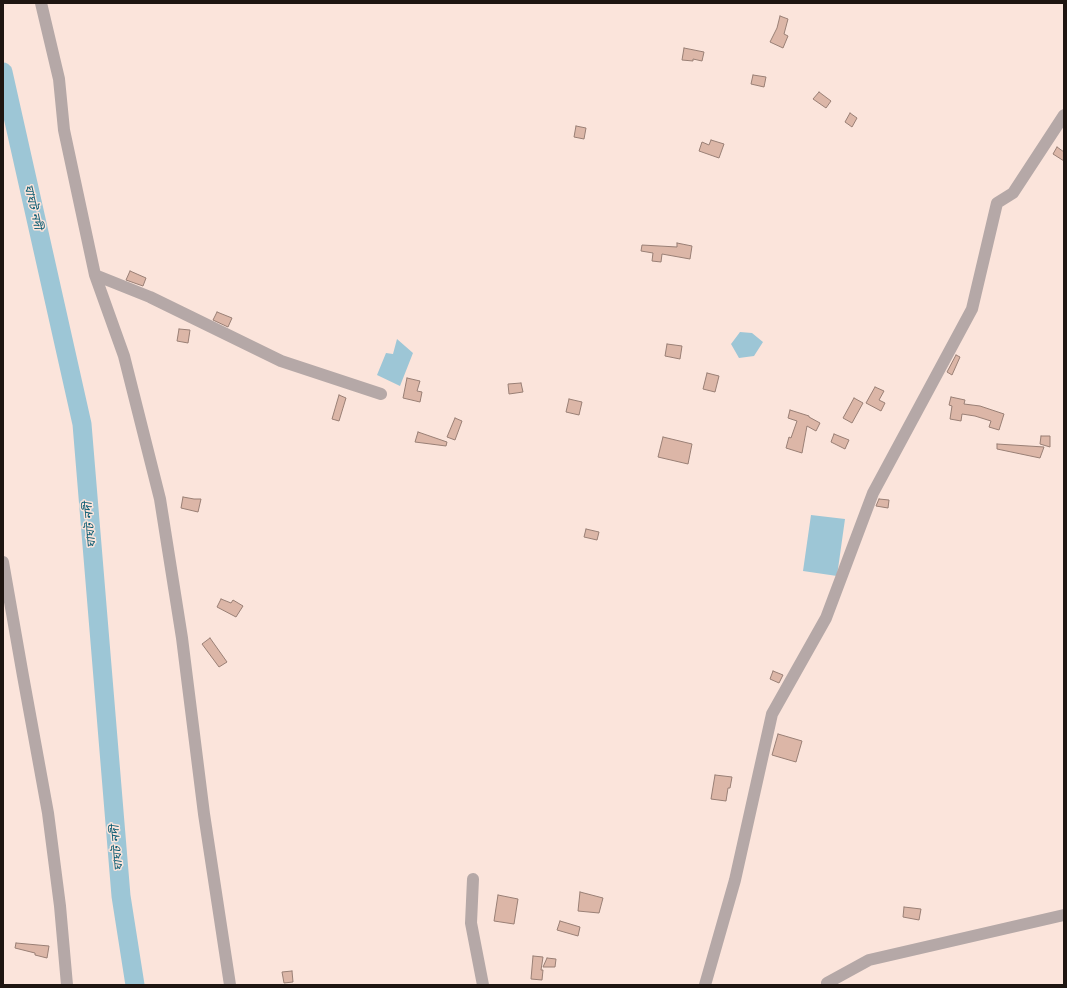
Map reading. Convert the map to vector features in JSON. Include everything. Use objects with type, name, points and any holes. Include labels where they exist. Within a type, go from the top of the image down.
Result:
[{"type":"street","points":[[41,3],[59,79],[64,130],[94,275],[124,356],[160,500],[182,638],[204,814],[230,985]]},
{"type":"street","points":[[706,985],[735,880],[772,714],[826,618],[873,493],[972,309],[997,203],[1013,192],[1064,115]]},
{"type":"street","points":[[94,275],[150,297],[281,361],[381,394]]},
{"type":"street","points":[[3,562],[48,813],[60,906],[67,985]]},
{"type":"street","points":[[473,878],[472,923],[483,985]]},
{"type":"street","points":[[827,983],[869,960],[1064,915]]},
{"type":"water","points":[[740,332],[752,333],[763,342],[754,356],[739,358],[731,344]]},
{"type":"water","points":[[397,339],[413,353],[400,386],[377,375],[386,353],[393,354]]},
{"type":"water","points":[[811,515],[845,519],[837,576],[803,571]]},
{"type":"building","points":[[780,16],[788,19],[784,34],[788,36],[783,48],[770,42],[777,28]]},
{"type":"building","points":[[684,48],[704,52],[702,61],[693,59],[693,61],[682,60]]},
{"type":"building","points":[[753,75],[766,77],[764,87],[751,84]]},
{"type":"building","points":[[819,92],[831,101],[826,108],[813,99]]},
{"type":"building","points":[[850,113],[857,118],[852,127],[845,122]]},
{"type":"building","points":[[576,126],[586,128],[584,139],[574,137]]},
{"type":"building","points":[[711,140],[724,144],[719,158],[699,151],[702,142],[709,145]]},
{"type":"building","points":[[1057,147],[1064,152],[1064,161],[1053,154]]},
{"type":"building","points":[[677,243],[692,246],[690,259],[662,254],[661,262],[652,261],[653,253],[641,251],[642,245],[677,247]]},
{"type":"building","points":[[130,271],[146,278],[143,286],[126,280]]},
{"type":"building","points":[[217,312],[232,318],[228,327],[213,320]]},
{"type":"building","points":[[179,329],[190,330],[188,343],[177,341]]},
{"type":"building","points":[[667,344],[682,346],[680,359],[665,356]]},
{"type":"building","points":[[956,355],[960,357],[952,375],[947,372]]},
{"type":"building","points":[[707,373],[719,376],[715,392],[703,389]]},
{"type":"building","points":[[407,378],[420,381],[417,391],[422,392],[420,402],[403,398]]},
{"type":"building","points":[[521,383],[523,392],[509,394],[508,384]]},
{"type":"building","points":[[875,387],[884,391],[879,400],[885,403],[881,411],[866,403]]},
{"type":"building","points":[[339,395],[346,398],[339,421],[332,419]]},
{"type":"building","points":[[951,397],[965,400],[964,404],[980,406],[1004,414],[999,430],[989,427],[991,421],[975,416],[962,414],[961,421],[950,419],[952,406],[949,405]]},
{"type":"building","points":[[854,398],[863,403],[852,423],[843,418]]},
{"type":"building","points":[[569,399],[582,402],[579,415],[566,412]]},
{"type":"building","points":[[790,410],[809,416],[820,423],[816,431],[807,426],[802,453],[786,448],[789,437],[791,438],[797,421],[788,418]]},
{"type":"building","points":[[455,418],[462,421],[455,440],[447,437]]},
{"type":"building","points":[[418,432],[447,442],[446,446],[415,442]]},
{"type":"building","points":[[834,434],[849,440],[845,449],[831,442]]},
{"type":"building","points":[[1041,436],[1050,436],[1050,447],[1040,444]]},
{"type":"building","points":[[663,437],[692,444],[688,464],[658,457]]},
{"type":"building","points":[[997,444],[1044,447],[1040,458],[997,449]]},
{"type":"building","points":[[183,497],[201,499],[198,512],[181,508]]},
{"type":"building","points":[[879,499],[889,500],[888,508],[876,506]]},
{"type":"building","points":[[586,529],[599,532],[597,540],[584,537]]},
{"type":"building","points":[[221,599],[231,603],[233,600],[243,606],[236,617],[217,607]]},
{"type":"building","points":[[210,638],[227,662],[219,667],[202,644]]},
{"type":"building","points":[[773,671],[783,675],[779,683],[770,679]]},
{"type":"building","points":[[778,734],[802,741],[796,762],[772,755]]},
{"type":"building","points":[[715,775],[732,777],[730,788],[728,788],[726,801],[711,799]]},
{"type":"building","points":[[580,892],[603,898],[599,913],[578,911]]},
{"type":"building","points":[[498,895],[518,899],[514,924],[494,921]]},
{"type":"building","points":[[904,907],[921,909],[919,920],[903,917]]},
{"type":"building","points":[[560,921],[580,927],[578,936],[557,930]]},
{"type":"building","points":[[16,943],[49,946],[47,958],[15,948]]},
{"type":"building","points":[[533,956],[543,957],[541,970],[543,970],[542,980],[531,979]]},
{"type":"building","points":[[547,958],[556,959],[555,967],[543,967]]},
{"type":"building","points":[[292,971],[293,982],[284,983],[282,972]]},
{"type":"waterway","name":"ঘাঘট নদী","points":[[3,72],[82,424],[121,896],[135,985]]}]
